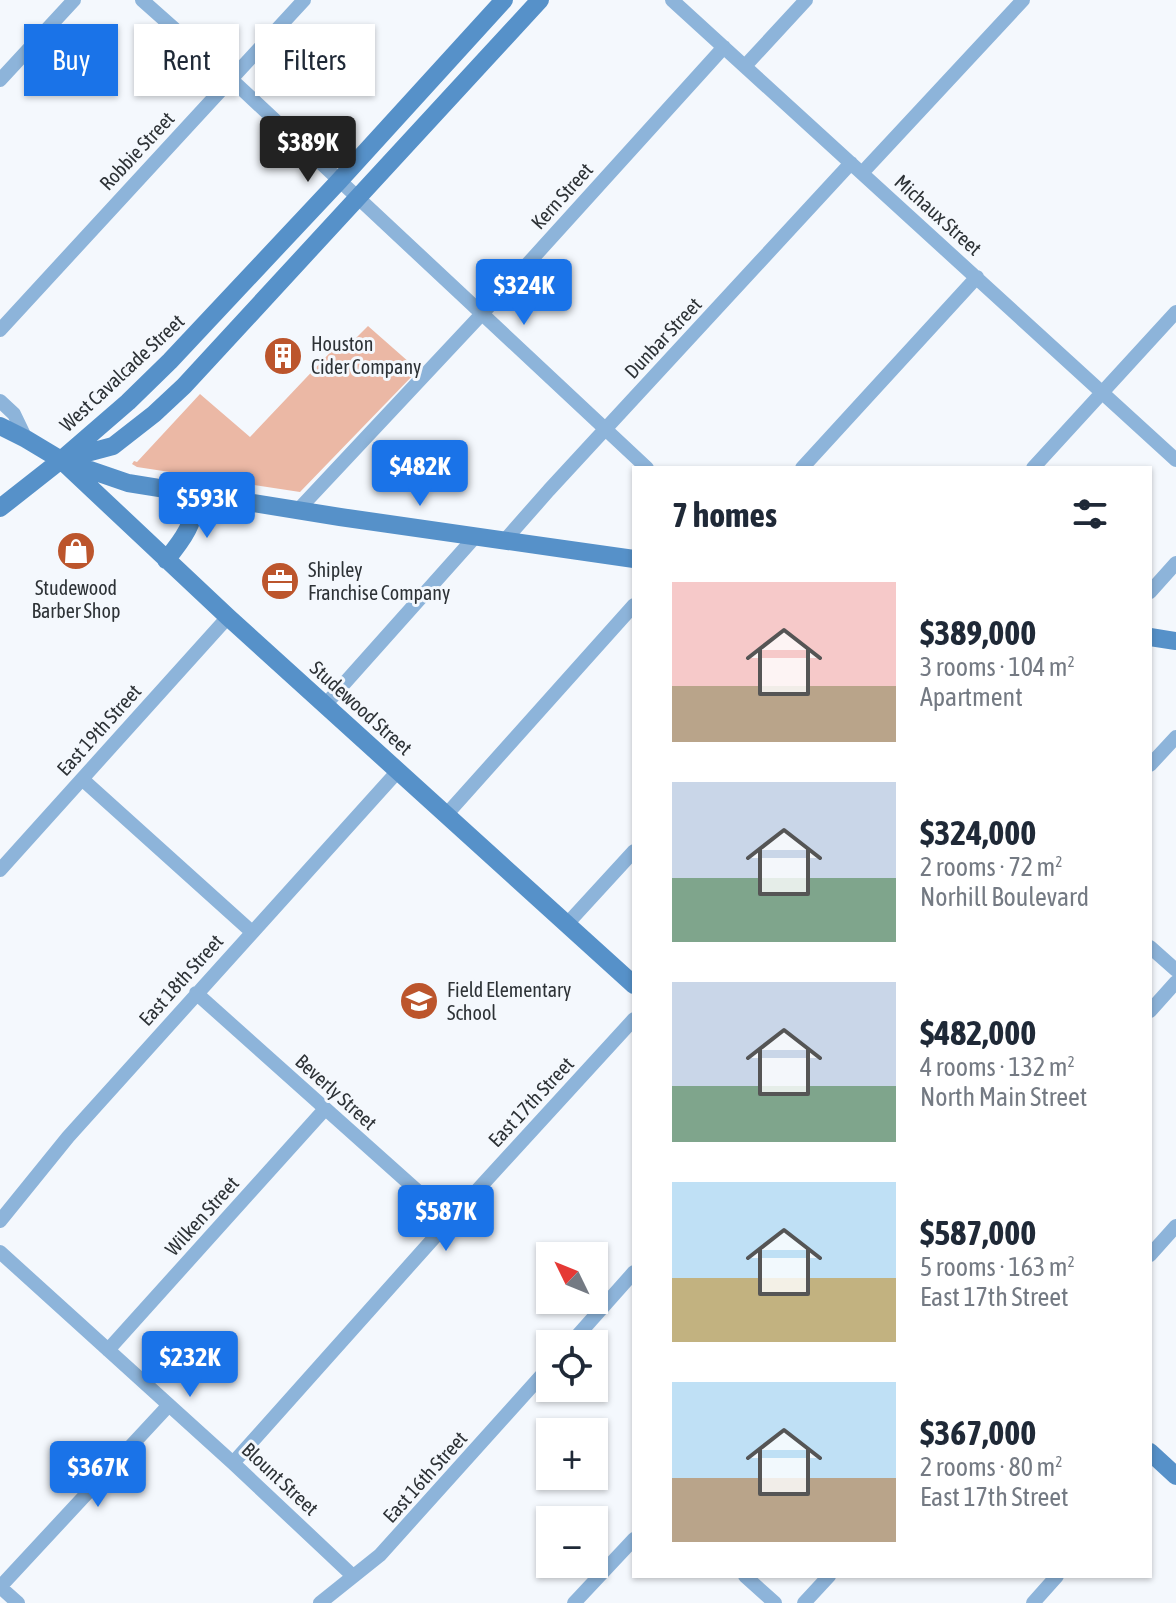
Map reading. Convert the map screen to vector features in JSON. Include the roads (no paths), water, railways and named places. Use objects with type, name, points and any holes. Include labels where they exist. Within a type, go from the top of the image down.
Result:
[{"type":"main road","name":"West Cavalcade Street","points":[[61,460],[170,361],[504,0]]},
{"type":"main road","name":"West Cavalcade Street","points":[[61,460],[113,446],[184,386],[540,0]]},
{"type":"main road","points":[[0,426],[61,460],[128,483],[632,559]]},
{"type":"main road","points":[[0,508],[61,460]]},
{"type":"main road","name":"Studewood Street","points":[[61,460],[228,617],[632,983]]},
{"type":"main road","points":[[166,560],[184,538],[193,520],[199,495]]},
{"type":"main road","points":[[1152,637],[1176,641]]},
{"type":"main road","points":[[1153,1462],[1176,1476]]},
{"type":"street","points":[[0,80],[74,0]]},
{"type":"street","points":[[142,0],[169,24]]},
{"type":"street","name":"Robbie Street","points":[[239,70],[304,0]]},
{"type":"street","name":"Michaux Street","points":[[672,0],[1176,460]]},
{"type":"street","points":[[745,66],[806,0]]},
{"type":"street","name":"Dunbar Street","points":[[505,540],[605,430],[856,168],[1023,0]]},
{"type":"street","name":"Kern Street","points":[[298,510],[724,47]]},
{"type":"street","points":[[239,87],[645,466]]},
{"type":"street","name":"Robbie Street","points":[[0,330],[215,96]]},
{"type":"street","points":[[804,466],[977,277]]},
{"type":"street","points":[[1035,466],[1176,312]]},
{"type":"street","points":[[0,401],[14,414],[26,439]]},
{"type":"street","points":[[325,705],[475,537]]},
{"type":"street","points":[[1152,590],[1176,563]]},
{"type":"street","points":[[446,815],[632,607]]},
{"type":"street","name":"East 19th Street","points":[[0,870],[228,617]]},
{"type":"street","points":[[1152,763],[1176,737]]},
{"type":"street","name":"East 18th Street","points":[[0,1221],[68,1137],[398,771]]},
{"type":"street","points":[[82,779],[252,932]]},
{"type":"street","points":[[567,924],[632,853]]},
{"type":"street","points":[[1152,949],[1176,970]]},
{"type":"street","points":[[1152,1009],[1176,982]]},
{"type":"street","name":"Beverly Street","points":[[196,993],[450,1220]]},
{"type":"street","name":"East 17th Street","points":[[233,1463],[632,1021]]},
{"type":"street","name":"Wilken Street","points":[[108,1350],[325,1109]]},
{"type":"street","points":[[1152,1253],[1173,1235]]},
{"type":"street","name":"Blount Street","points":[[0,1252],[353,1576]]},
{"type":"street","points":[[582,1330],[632,1274]]},
{"type":"street","name":"East 16th Street","points":[[320,1603],[380,1555],[536,1382]]},
{"type":"street","points":[[18,1603],[0,1587],[169,1405]]},
{"type":"street","points":[[574,1603],[632,1541]]},
{"type":"street","points":[[747,1578],[775,1603]]},
{"type":"street","points":[[804,1603],[827,1578]]},
{"type":"street","points":[[1033,1603],[1055,1578]]},
{"type":"place","name":"Houston Cider Company","points":[[283,356]]},
{"type":"place","name":"Studewood Barber Shop","points":[[76,551]]},
{"type":"place","name":"Shipley Franchise Company","points":[[280,581]]},
{"type":"place","name":"Field Elementary School","points":[[419,1001]]}]
